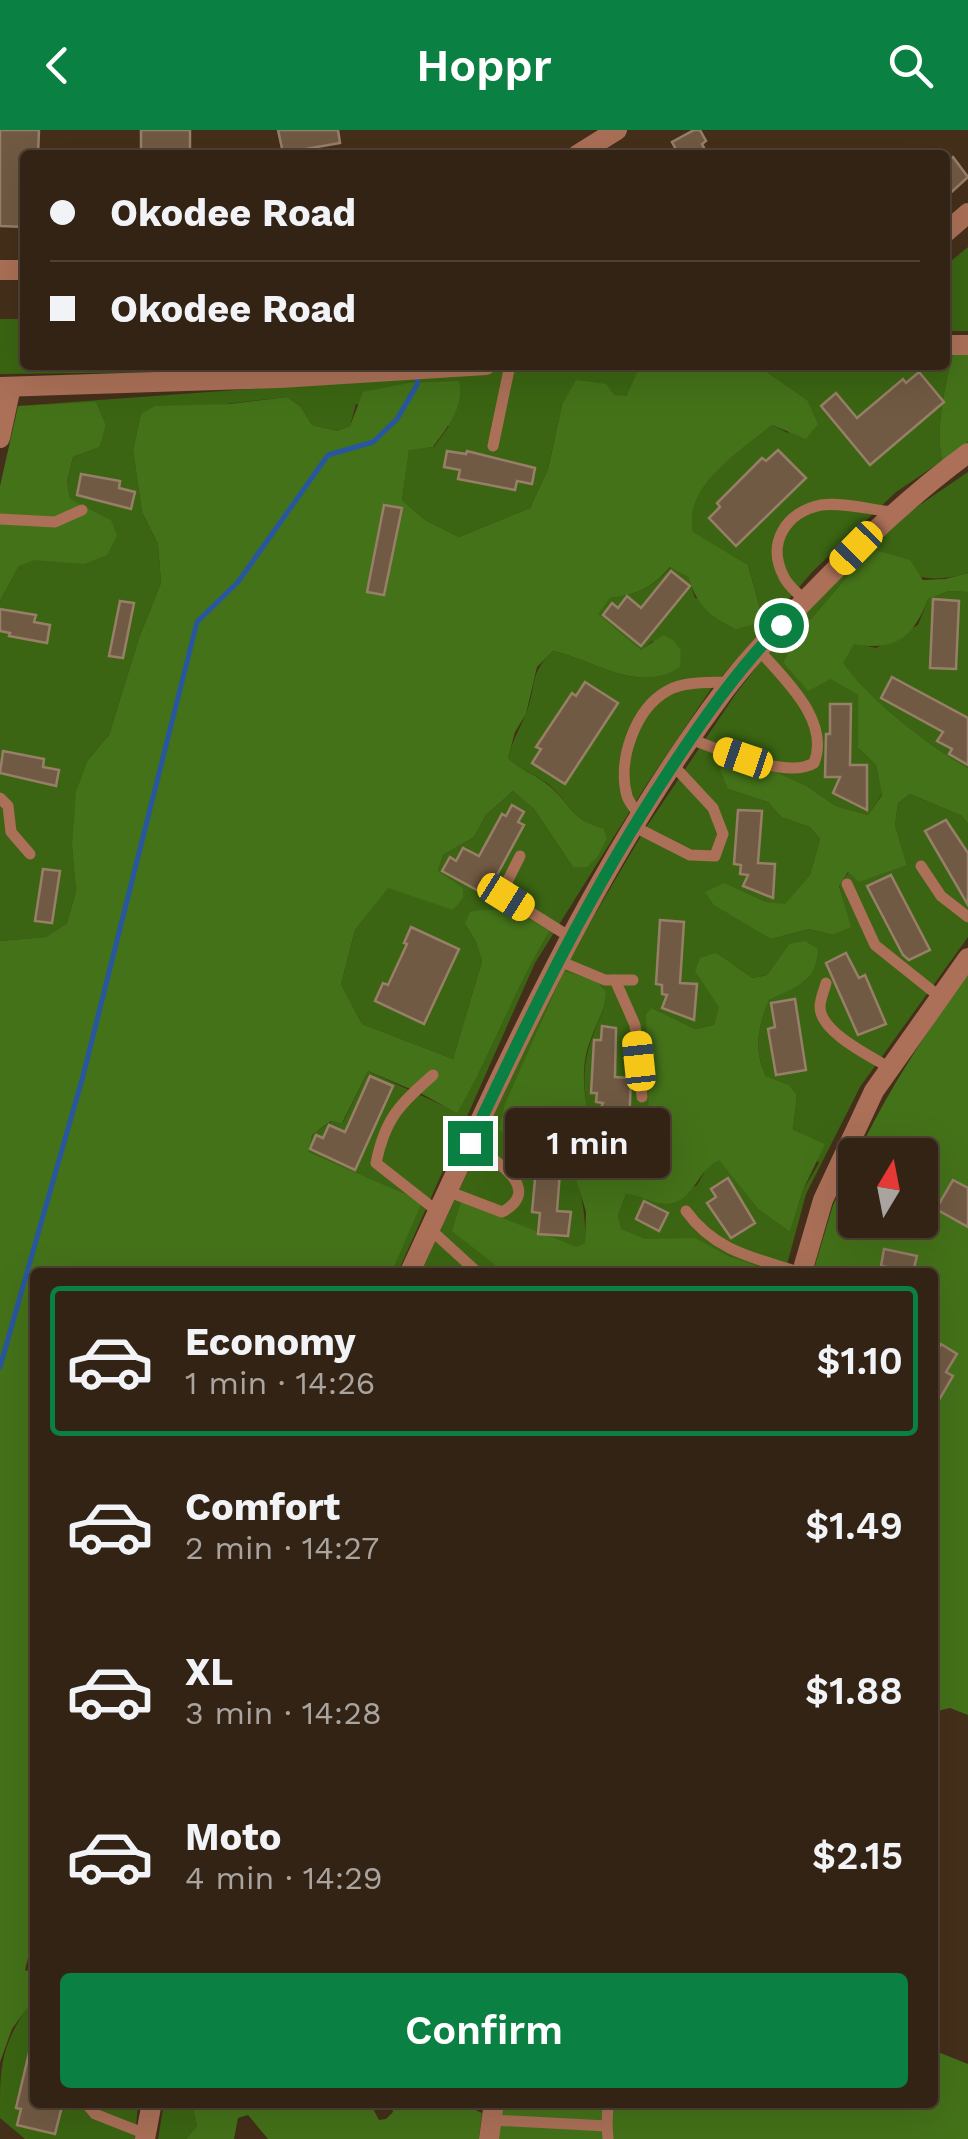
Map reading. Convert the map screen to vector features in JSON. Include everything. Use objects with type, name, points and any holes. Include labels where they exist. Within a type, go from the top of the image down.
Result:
[{"type":"street","points":[[585,150],[617,130]]},
{"type":"street","points":[[0,438],[5,387],[407,370]]},
{"type":"street","points":[[412,1268],[557,960],[636,821],[690,739],[758,649],[804,601],[893,512],[968,453]]},
{"type":"street","points":[[802,1268],[823,1200],[874,1090],[968,958]]},
{"type":"street","points":[[146,2137],[151,2108]]},
{"type":"lane","points":[[493,446],[509,370]]},
{"type":"lane","points":[[804,601],[784,579],[779,564],[777,539],[786,523],[801,512],[824,504],[893,512]]},
{"type":"lane","points":[[0,519],[55,522],[82,510]]},
{"type":"lane","points":[[690,739],[784,768],[805,768],[814,763],[817,731],[799,698],[758,649]]},
{"type":"lane","points":[[673,766],[712,808],[723,834],[715,856],[690,855],[636,821],[627,798],[625,773],[631,737],[646,708],[668,690],[731,682]]},
{"type":"lane","points":[[0,798],[8,806],[11,832],[30,854]]},
{"type":"lane","points":[[520,856],[505,886],[506,897],[570,937]]},
{"type":"lane","points":[[921,866],[941,896],[968,916]]},
{"type":"lane","points":[[848,884],[875,945],[940,996]]},
{"type":"lane","points":[[557,960],[605,980],[633,980]]},
{"type":"lane","points":[[615,980],[636,1025],[642,1098]]},
{"type":"lane","points":[[826,983],[820,1005],[822,1020],[845,1040],[890,1068]]},
{"type":"lane","points":[[433,1075],[396,1108],[376,1163],[434,1220],[474,1268]]},
{"type":"lane","points":[[447,1191],[502,1212],[516,1196],[518,1184],[512,1172],[470,1143]]},
{"type":"lane","points":[[686,1211],[703,1234],[740,1254],[787,1268]]},
{"type":"lane","points":[[90,2108],[106,2120],[146,2137]]},
{"type":"lane","points":[[492,2120],[608,2133]]},
{"type":"green space","points":[[968,247],[968,331],[950,331],[950,262]]},
{"type":"green space","points":[[0,319],[20,319],[20,370],[265,370],[252,371],[0,374]]},
{"type":"green space","points":[[954,351],[968,351],[968,442],[942,461],[940,420]]},
{"type":"green space","points":[[506,370],[639,370],[626,396],[562,405],[548,469],[530,508],[459,537],[425,520],[402,500],[409,449],[434,447],[449,426],[356,404],[350,426],[337,431],[312,425],[300,406],[287,397],[141,414],[133,450],[142,512],[158,544],[161,583],[139,638],[109,735],[88,760],[72,846],[76,891],[67,923],[46,937],[0,941],[0,601],[19,566],[111,520],[70,500],[67,481],[73,457],[100,447],[106,425],[96,403],[18,406]]},
{"type":"green space","points":[[639,370],[764,370],[807,400],[818,424],[806,439],[772,425],[730,458],[696,500],[693,532],[748,565],[760,609],[754,624],[736,629],[718,619],[700,602],[688,577],[670,567],[644,589],[610,598],[598,614],[641,650],[663,635],[673,640],[681,650],[680,667],[664,675],[632,677],[553,651],[537,667],[526,714],[515,732],[508,758],[548,785],[577,816],[603,828],[607,838],[598,856],[587,867],[573,867],[534,809],[513,791],[486,815],[474,837],[443,855],[438,871],[463,888],[463,898],[453,910],[388,888],[355,930],[341,984],[362,1024],[453,1059],[482,961],[465,924],[470,912],[512,913],[550,931],[457,1113],[368,1071],[342,1123],[331,1121],[312,1135],[308,1152],[421,1204],[394,1268],[30,1268],[30,1950],[25,1970],[30,1972],[30,2004],[12,2029],[0,2062],[0,941],[46,937],[67,923],[76,891],[72,846],[76,792],[88,760],[109,735],[139,638],[161,583],[158,544],[142,512],[133,450],[141,414],[155,406],[230,404],[287,397],[300,406],[312,425],[337,431],[350,426],[363,392],[409,383],[459,381],[457,408],[433,447],[409,450],[402,500],[425,520],[459,537],[530,508],[548,469],[562,405],[576,380],[606,384],[614,395],[626,396]]},
{"type":"green space","points":[[764,370],[949,370],[940,420],[942,461],[896,492],[813,571],[711,689],[535,963],[400,1268],[394,1268],[420,1204],[408,1195],[307,1152],[312,1135],[332,1121],[343,1122],[368,1071],[457,1112],[550,931],[465,924],[482,961],[453,1059],[362,1024],[341,984],[355,930],[388,887],[453,909],[438,871],[443,855],[474,837],[486,815],[513,791],[534,809],[573,867],[603,828],[584,820],[548,784],[508,758],[537,672],[553,651],[632,677],[664,675],[679,667],[681,650],[652,641],[641,651],[597,614],[610,598],[644,589],[671,567],[688,577],[695,598],[760,609],[748,565],[692,532],[691,515],[705,484],[730,458],[772,425],[788,433],[807,400]]},
{"type":"green space","points":[[96,402],[106,425],[100,447],[73,457],[67,481],[70,499],[111,520],[117,536],[107,555],[84,564],[34,560],[19,566],[0,601],[0,486],[18,406]]},
{"type":"green space","points":[[968,472],[968,573],[939,578],[918,576],[875,550],[863,558],[799,633],[783,662],[831,678],[858,695],[858,748],[876,765],[882,794],[868,815],[836,806],[808,787],[728,789],[768,802],[781,817],[810,827],[820,839],[810,875],[785,905],[766,902],[725,883],[744,920],[771,939],[809,929],[833,935],[850,927],[839,885],[849,872],[907,865],[895,825],[898,803],[910,794],[962,816],[968,824],[968,937],[860,1087],[806,1194],[786,1268],[764,1268],[695,1239],[646,1239],[620,1229],[618,1216],[626,1194],[640,1194],[662,1204],[697,1185],[709,1164],[719,1159],[758,1209],[790,1232],[803,1190],[819,1163],[793,1131],[797,1095],[789,1085],[766,1076],[758,1048],[769,1000],[805,981],[789,944],[767,975],[753,978],[734,965],[714,1025],[695,1029],[652,1008],[649,1121],[638,1138],[588,1113],[586,1058],[605,1006],[546,1132],[564,1139],[582,1203],[585,1243],[578,1248],[527,1229],[499,1268],[423,1268],[560,973],[647,826],[737,692],[777,641],[905,515]]},
{"type":"green space","points":[[875,550],[910,560],[923,580],[968,573],[968,592],[949,591],[928,599],[910,632],[881,646],[854,644],[843,663],[900,721],[968,768],[968,824],[962,816],[910,794],[898,803],[895,825],[907,865],[859,882],[848,872],[839,886],[851,927],[833,935],[809,929],[771,939],[714,905],[705,892],[725,883],[766,902],[785,904],[810,875],[820,839],[810,827],[781,817],[768,802],[728,789],[720,769],[736,761],[775,772],[836,806],[868,815],[882,795],[876,765],[858,748],[858,695],[831,679],[808,691],[783,662],[799,633],[863,558]]},
{"type":"green space","points":[[949,591],[968,592],[968,768],[900,721],[842,663],[854,643],[876,648],[918,625],[928,599]]},
{"type":"green space","points":[[805,941],[818,949],[816,960],[803,982],[769,1000],[758,1038],[759,1057],[766,1076],[789,1085],[797,1095],[793,1130],[825,1144],[803,1190],[790,1232],[758,1209],[719,1160],[683,1198],[665,1204],[626,1194],[618,1216],[621,1229],[646,1239],[695,1238],[729,1256],[764,1268],[499,1268],[452,1231],[461,1202],[577,1247],[585,1243],[586,1212],[564,1139],[546,1132],[522,1142],[499,1130],[505,1104],[564,971],[596,981],[606,992],[584,1067],[588,1113],[638,1137],[649,1120],[646,1014],[652,1008],[695,1029],[714,1025],[719,1007],[695,971],[700,958],[716,953],[753,978],[767,975],[789,944]]},
{"type":"green space","points":[[968,975],[968,1715],[950,1708],[938,1711],[938,1268],[814,1268],[838,1195],[838,1238],[938,1238],[938,1138],[866,1138],[908,1062]]},
{"type":"green space","points":[[30,2004],[30,2108],[138,2108],[135,2139],[25,2139],[0,2118],[4,2057]]},
{"type":"green space","points":[[938,2052],[968,2064],[968,2139],[496,2139],[499,2108],[938,2108]]},
{"type":"green space","points":[[163,2108],[193,2108],[197,2126],[186,2139],[158,2139]]},
{"type":"green space","points":[[193,2108],[373,2108],[379,2120],[386,2119],[393,2108],[472,2108],[482,2113],[479,2139],[268,2139],[248,2115],[238,2118],[234,2139],[186,2139],[197,2126]]},
{"type":"building","points":[[0,130],[39,130],[38,150],[20,150],[20,227],[0,226]]},
{"type":"building","points":[[141,130],[190,130],[190,150],[141,150]]},
{"type":"building","points":[[278,130],[338,130],[340,143],[282,150]]},
{"type":"building","points":[[700,130],[705,150],[676,150],[672,142]]},
{"type":"building","points":[[953,157],[968,177],[950,193]]},
{"type":"building","points":[[919,372],[944,402],[870,465],[821,406],[836,393],[857,418],[903,379],[906,383]]},
{"type":"building","points":[[778,450],[806,478],[736,546],[709,518],[720,507],[717,503],[762,458],[766,461]]},
{"type":"building","points":[[447,451],[467,451],[535,468],[532,484],[517,481],[515,490],[458,479],[460,470],[444,467]]},
{"type":"building","points":[[81,474],[120,481],[119,488],[135,492],[131,509],[77,495]]},
{"type":"building","points":[[384,505],[402,508],[384,595],[367,592]]},
{"type":"building","points":[[671,571],[690,586],[641,646],[603,615],[612,603],[618,608],[627,596],[641,608]]},
{"type":"building","points":[[933,599],[959,601],[956,669],[930,668]]},
{"type":"building","points":[[120,601],[134,603],[123,658],[109,656]]},
{"type":"building","points":[[0,609],[36,615],[34,622],[50,625],[47,643],[0,631]]},
{"type":"building","points":[[892,677],[968,718],[968,765],[937,741],[943,732],[881,698]]},
{"type":"building","points":[[585,682],[618,703],[565,784],[532,763],[541,749],[536,747],[572,693],[576,696]]},
{"type":"building","points":[[830,704],[851,704],[850,765],[867,765],[867,810],[833,793],[840,777],[825,777]]},
{"type":"building","points":[[3,751],[44,759],[43,767],[59,770],[56,786],[0,773]]},
{"type":"building","points":[[512,805],[524,812],[518,822],[524,825],[486,895],[442,871],[450,857],[456,861],[463,848],[479,856],[502,814],[506,816]]},
{"type":"building","points":[[738,810],[762,811],[758,863],[775,864],[773,898],[743,886],[748,875],[740,874],[741,865],[734,864]]},
{"type":"building","points":[[946,820],[968,853],[968,905],[925,831]]},
{"type":"building","points":[[43,869],[60,871],[52,923],[35,921]]},
{"type":"building","points":[[891,875],[930,950],[909,960],[867,886]]},
{"type":"building","points":[[660,920],[684,922],[680,983],[697,984],[694,1020],[662,1008],[667,995],[662,994],[662,985],[656,984]]},
{"type":"building","points":[[411,927],[459,949],[424,1024],[375,1001],[383,983],[388,985]]},
{"type":"building","points":[[846,953],[859,978],[865,975],[886,1024],[858,1035],[826,963]]},
{"type":"building","points":[[795,999],[806,1070],[776,1075],[768,1029],[775,1027],[771,1003]]},
{"type":"building","points":[[602,1026],[616,1028],[615,1077],[631,1078],[629,1127],[598,1114],[603,1103],[596,1102],[597,1093],[591,1093],[594,1040],[601,1040]]},
{"type":"building","points":[[370,1076],[393,1086],[355,1170],[310,1149],[316,1135],[323,1138],[329,1125],[345,1132]]},
{"type":"building","points":[[546,1132],[563,1133],[557,1211],[571,1212],[568,1236],[538,1234],[540,1213],[532,1212],[538,1147],[544,1147]]},
{"type":"building","points":[[728,1178],[755,1223],[731,1238],[707,1203],[716,1197],[711,1189]]},
{"type":"building","points":[[953,1180],[968,1188],[968,1227],[938,1210]]},
{"type":"building","points":[[644,1201],[668,1213],[659,1231],[636,1219]]},
{"type":"building","points":[[884,1249],[917,1256],[914,1268],[881,1266]]},
{"type":"building","points":[[941,1344],[957,1354],[946,1372],[953,1376],[938,1402]]},
{"type":"building","points":[[30,2053],[30,2108],[62,2108],[55,2134],[17,2125],[21,2109],[16,2108]]},
{"type":"waterway","points":[[0,1367],[83,1076],[197,622],[238,582],[328,455],[373,442],[397,419],[418,378]]},
{"type":"route","points":[[470,1143],[557,960],[616,852],[725,689],[781,625]]}]
